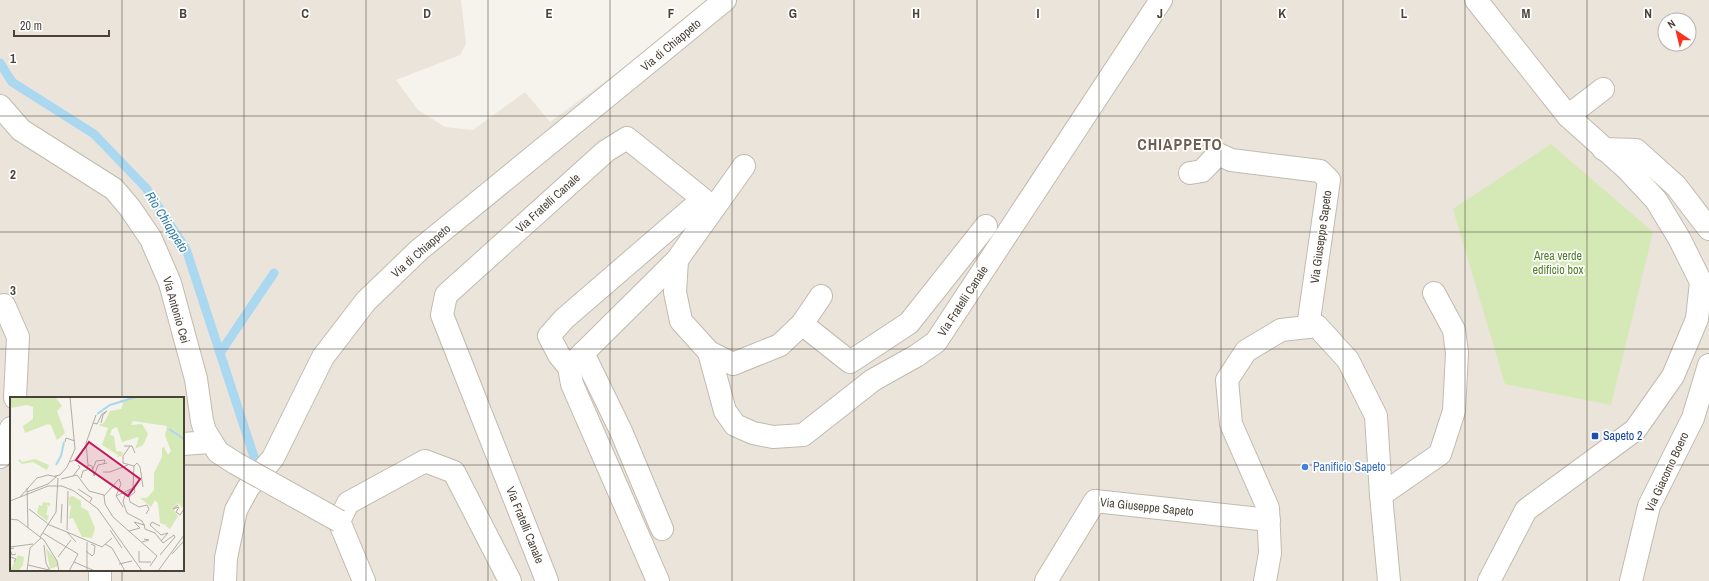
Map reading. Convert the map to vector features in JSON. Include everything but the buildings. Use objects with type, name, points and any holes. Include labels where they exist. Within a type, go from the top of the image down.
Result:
[{"type":"street","name":"Via di Chiappeto","points":[[225,581],[226,558],[236,510],[248,488],[273,458],[323,357],[366,301],[419,250],[725,0]]},
{"type":"street","name":"Via Fratelli Canale","points":[[709,352],[725,411],[735,426],[753,433],[773,437],[803,435],[873,380],[916,356],[936,342],[1161,0]]},
{"type":"street","points":[[1476,0],[1568,116],[1603,149],[1626,168],[1656,200],[1679,238],[1706,290],[1697,319],[1674,376],[1635,430],[1526,510],[1489,581]]},
{"type":"street","points":[[1568,116],[1603,89]]},
{"type":"street","name":"Via Antonio Cei","points":[[0,106],[21,130],[114,190],[130,208],[151,239],[170,283],[196,380],[202,422],[210,442],[218,452],[339,521]]},
{"type":"street","name":"Via Fratelli Canale","points":[[548,581],[442,315],[446,295],[606,151],[627,138],[704,199],[564,319],[549,336],[559,355],[576,360],[621,431],[662,529]]},
{"type":"street","points":[[1603,149],[1636,150],[1676,186],[1709,229]]},
{"type":"street","name":"Via Giuseppe Sapeto","points":[[1190,173],[1202,171],[1218,154],[1231,160],[1320,171],[1329,180],[1308,327]]},
{"type":"street","points":[[576,360],[677,260],[744,166]]},
{"type":"street","name":"Via Fratelli Canale","points":[[802,324],[850,362],[909,323],[986,226]]},
{"type":"street","name":"Via Fratelli Canale","points":[[677,260],[675,292],[681,321],[709,352],[733,364],[780,345],[802,324],[821,296]]},
{"type":"street","points":[[1381,495],[1440,454],[1454,412],[1457,353],[1454,330],[1434,293]]},
{"type":"street","points":[[4,305],[18,337],[15,397]]},
{"type":"street","points":[[1265,581],[1270,554],[1268,508],[1231,424],[1227,380],[1246,351],[1281,330],[1317,326],[1348,360],[1376,416],[1381,495],[1389,581]]},
{"type":"street","name":"Via Fratelli Canale","points":[[576,360],[572,384],[658,581]]},
{"type":"street","name":"Via Giacomo Boero","points":[[1631,581],[1649,506],[1693,418],[1709,365]]},
{"type":"street","points":[[0,457],[10,431]]},
{"type":"street","points":[[184,444],[210,442]]},
{"type":"street","points":[[364,581],[339,521],[348,503],[425,461],[454,472],[510,581]]},
{"type":"street","name":"Via Giuseppe Sapeto","points":[[1046,581],[1095,501],[1269,520]]},
{"type":"shaded area","points":[[0,0],[461,0],[466,44],[460,55],[396,80],[418,110],[445,127],[473,130],[525,92],[550,122],[645,52],[708,0],[1709,0],[1709,581],[0,581]]},
{"type":"green space","name":"Area verde edificio box","points":[[1551,144],[1653,232],[1611,405],[1505,384],[1453,209]]},
{"type":"waterway","name":"Rio Chiappeto","points":[[0,63],[12,82],[94,134],[146,188],[186,249],[256,463]]},
{"type":"waterway","points":[[220,353],[274,273]]},
{"type":"place","name":"Sapeto 2","points":[[1595,436]]},
{"type":"place","name":"Panificio Sapeto","points":[[1305,467]]},
{"type":"district","name":"CHIAPPETO","points":[[1180,144]]}]
